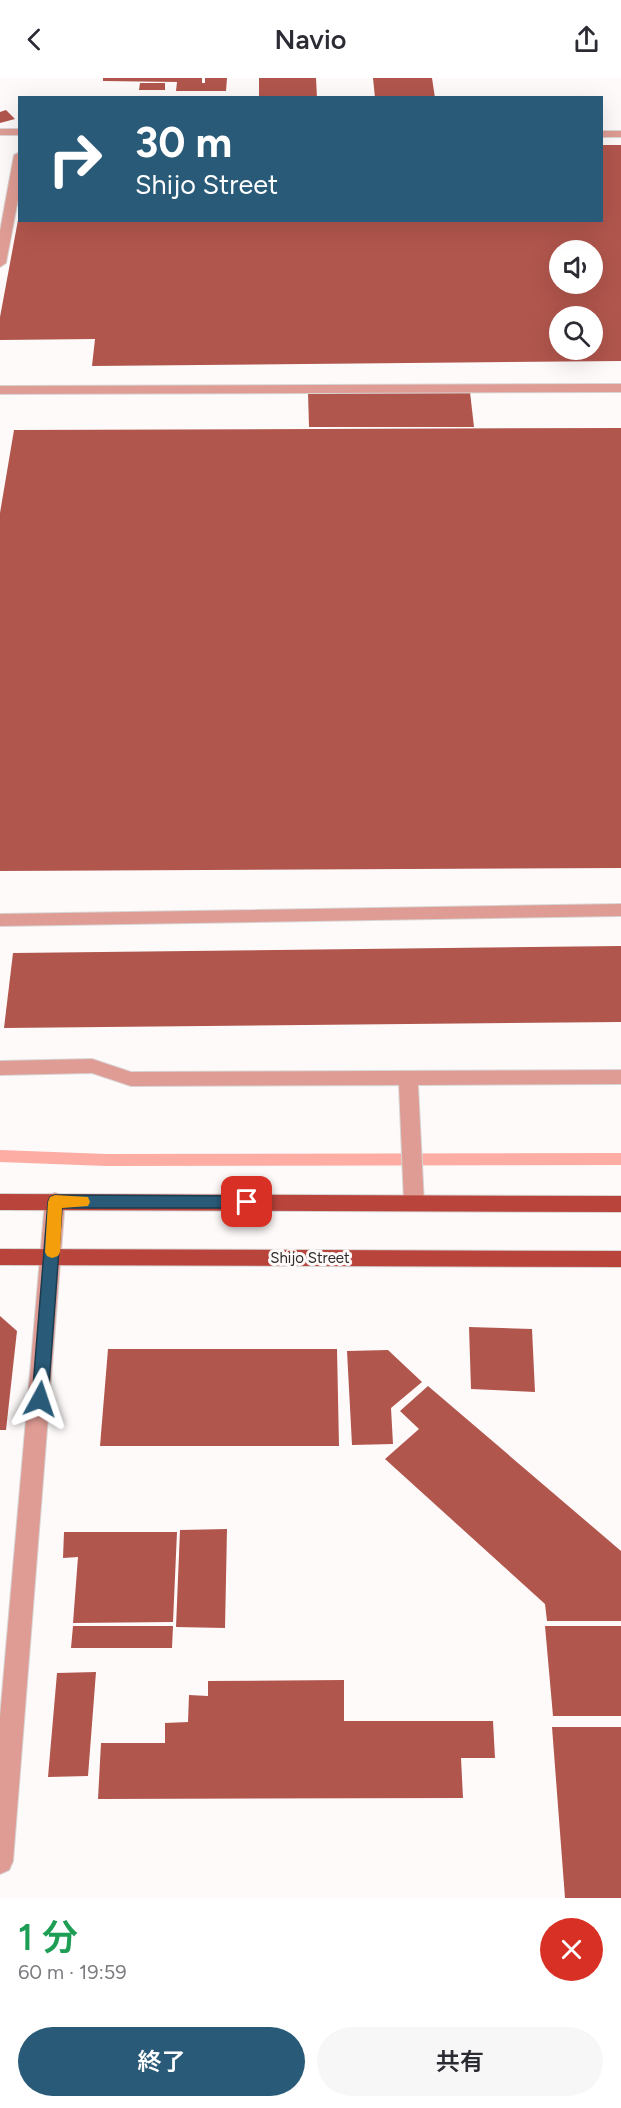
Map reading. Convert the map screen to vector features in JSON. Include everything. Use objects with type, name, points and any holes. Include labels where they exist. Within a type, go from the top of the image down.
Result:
[{"type":"main road","points":[[0,1202],[621,1204]]},
{"type":"main road","name":"Shijo Street","points":[[0,1257],[621,1260]]},
{"type":"street","points":[[0,132],[18,132]]},
{"type":"street","points":[[603,134],[621,134]]},
{"type":"street","points":[[0,264],[18,166]]},
{"type":"street","points":[[0,390],[621,388]]},
{"type":"street","points":[[0,920],[621,910]]},
{"type":"street","points":[[0,1068],[93,1066],[131,1079],[621,1077]]},
{"type":"street","points":[[408,1078],[414,1203]]},
{"type":"street","points":[[0,1861],[55,1202]]},
{"type":"building","points":[[103,78],[202,78],[202,83],[205,83],[205,78],[227,78],[226,91],[176,91],[177,82],[103,81]]},
{"type":"building","points":[[259,78],[316,78],[317,96],[259,96]]},
{"type":"building","points":[[373,78],[432,78],[435,96],[375,96]]},
{"type":"building","points":[[140,83],[165,83],[165,90],[139,90]]},
{"type":"building","points":[[6,110],[15,119],[0,123],[0,112]]},
{"type":"building","points":[[603,145],[621,145],[621,361],[92,366],[95,339],[0,340],[0,317],[18,220],[18,222],[603,222]]},
{"type":"building","points":[[308,392],[470,392],[474,427],[309,427]]},
{"type":"building","points":[[621,428],[621,868],[0,871],[0,513],[14,430]]},
{"type":"building","points":[[621,946],[621,1022],[4,1028],[13,953]]},
{"type":"building","points":[[0,1316],[17,1331],[6,1430],[0,1430]]},
{"type":"building","points":[[469,1327],[532,1329],[535,1392],[471,1389]]},
{"type":"building","points":[[108,1349],[337,1349],[339,1446],[100,1446]]},
{"type":"building","points":[[388,1350],[422,1382],[391,1408],[393,1444],[352,1445],[347,1351]]},
{"type":"building","points":[[428,1386],[621,1551],[621,1621],[547,1621],[545,1604],[385,1459],[419,1429],[400,1411]]},
{"type":"building","points":[[227,1529],[225,1628],[176,1627],[180,1530]]},
{"type":"building","points":[[64,1532],[177,1532],[173,1622],[73,1623],[78,1557],[63,1558]]},
{"type":"building","points":[[73,1626],[173,1626],[172,1648],[71,1648]]},
{"type":"building","points":[[545,1626],[621,1626],[621,1716],[553,1716]]},
{"type":"building","points":[[96,1672],[88,1776],[48,1777],[57,1673]]},
{"type":"building","points":[[344,1680],[344,1721],[493,1721],[495,1758],[461,1758],[463,1798],[98,1799],[101,1743],[165,1743],[165,1723],[188,1722],[189,1695],[208,1696],[208,1681]]},
{"type":"building","points":[[552,1727],[621,1727],[621,1898],[565,1898]]},
{"type":"waterway","points":[[0,1156],[106,1160],[621,1159]]},
{"type":"slow traffic","points":[[52,1252],[55,1202],[83,1202]]},
{"type":"route","points":[[40,1399],[55,1202],[247,1202]]}]
